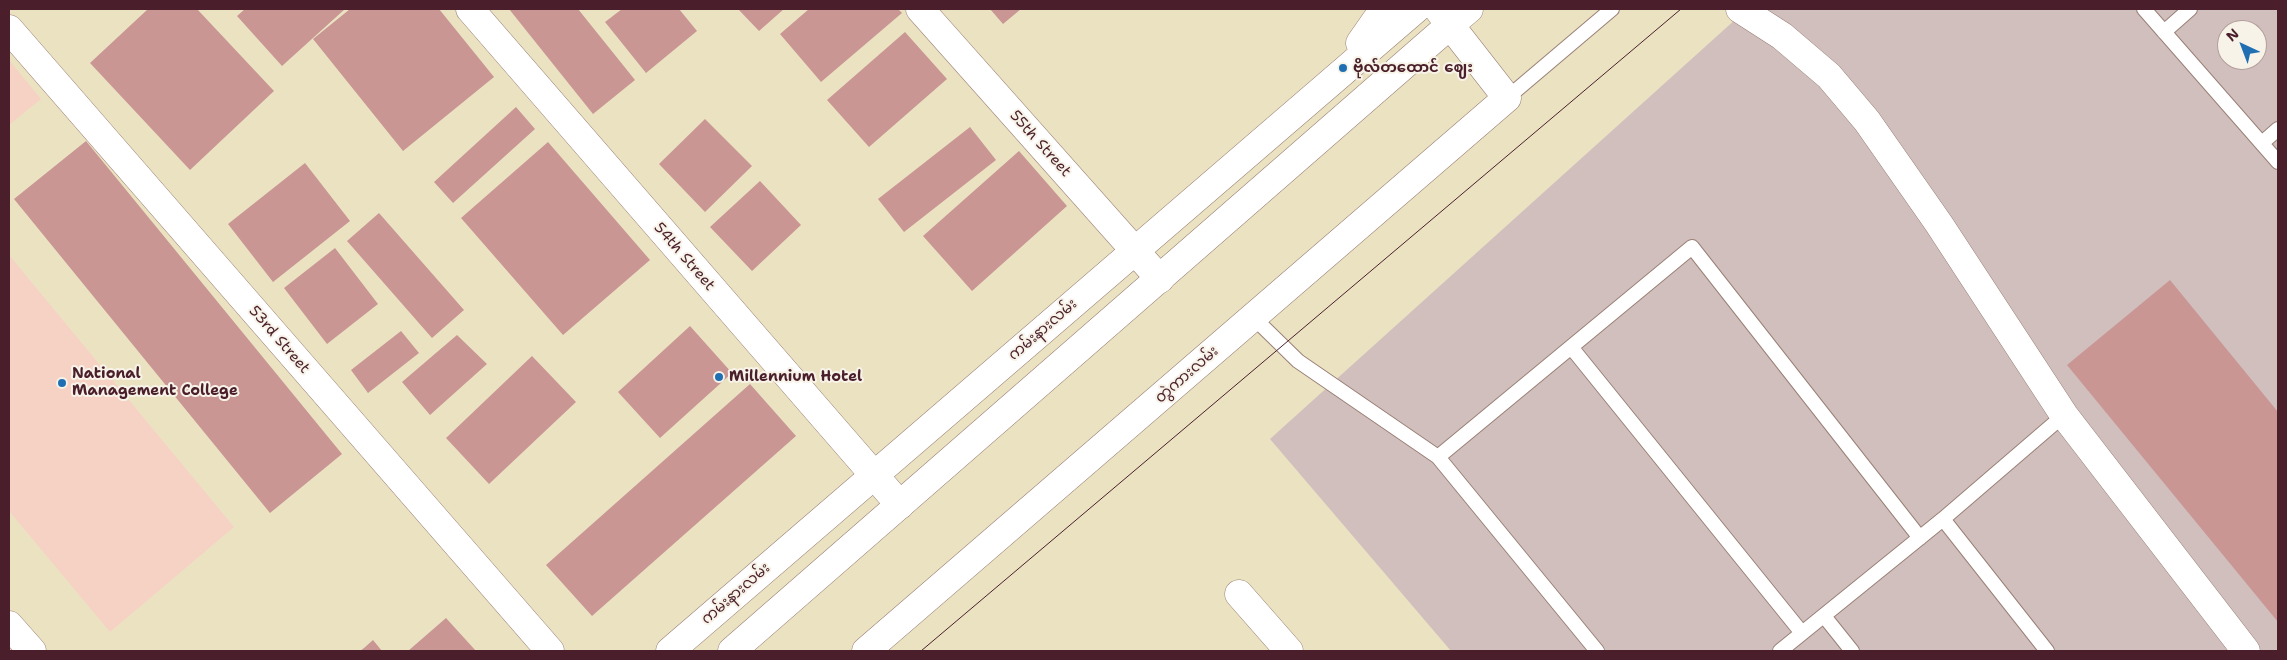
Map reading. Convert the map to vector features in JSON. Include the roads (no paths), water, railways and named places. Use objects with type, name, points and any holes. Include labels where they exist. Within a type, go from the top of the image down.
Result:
[{"type":"main road","name":"54th Street","points":[[470,9],[873,476],[900,504]]},
{"type":"main road","name":"55th Street","points":[[920,9],[1160,279]]},
{"type":"main road","points":[[1337,75],[1381,13],[1381,9]]},
{"type":"main road","name":"ကမ်းနားလမ်း","points":[[670,651],[1337,75],[1416,9]]},
{"type":"main road","points":[[1740,9],[1782,36],[1829,76],[1866,121],[1939,224],[2064,414],[2246,651]]},
{"type":"main road","points":[[732,651],[1160,279],[1453,14],[1507,98]]},
{"type":"main road","name":"53rd Street","points":[[9,30],[550,651]]},
{"type":"main road","name":"တွဲကားလမ်း","points":[[866,651],[1507,98]]},
{"type":"main road","points":[[1239,594],[1289,651]]},
{"type":"main road","points":[[9,625],[32,651]]},
{"type":"lane","points":[[1507,98],[1612,9]]},
{"type":"lane","points":[[2144,9],[2278,162]]},
{"type":"lane","points":[[2164,32],[2190,9]]},
{"type":"lane","points":[[2262,143],[2278,129]]},
{"type":"lane","points":[[1438,457],[1692,247],[1920,538]]},
{"type":"lane","points":[[1253,317],[1298,361],[1438,457],[1597,651]]},
{"type":"lane","points":[[1571,347],[1802,633]]},
{"type":"lane","points":[[1780,651],[1943,519],[2064,414]]},
{"type":"lane","points":[[1943,519],[2047,651]]},
{"type":"lane","points":[[1824,616],[1852,651]]},
{"type":"tram line","points":[[921,651],[1681,9]]},
{"type":"place","name":"ဗိုလ်တထောင် ဈေး","points":[[1343,68]]},
{"type":"place","name":"Millennium Hotel","points":[[719,377]]},
{"type":"place","name":"National Management College","points":[[62,383]]}]
